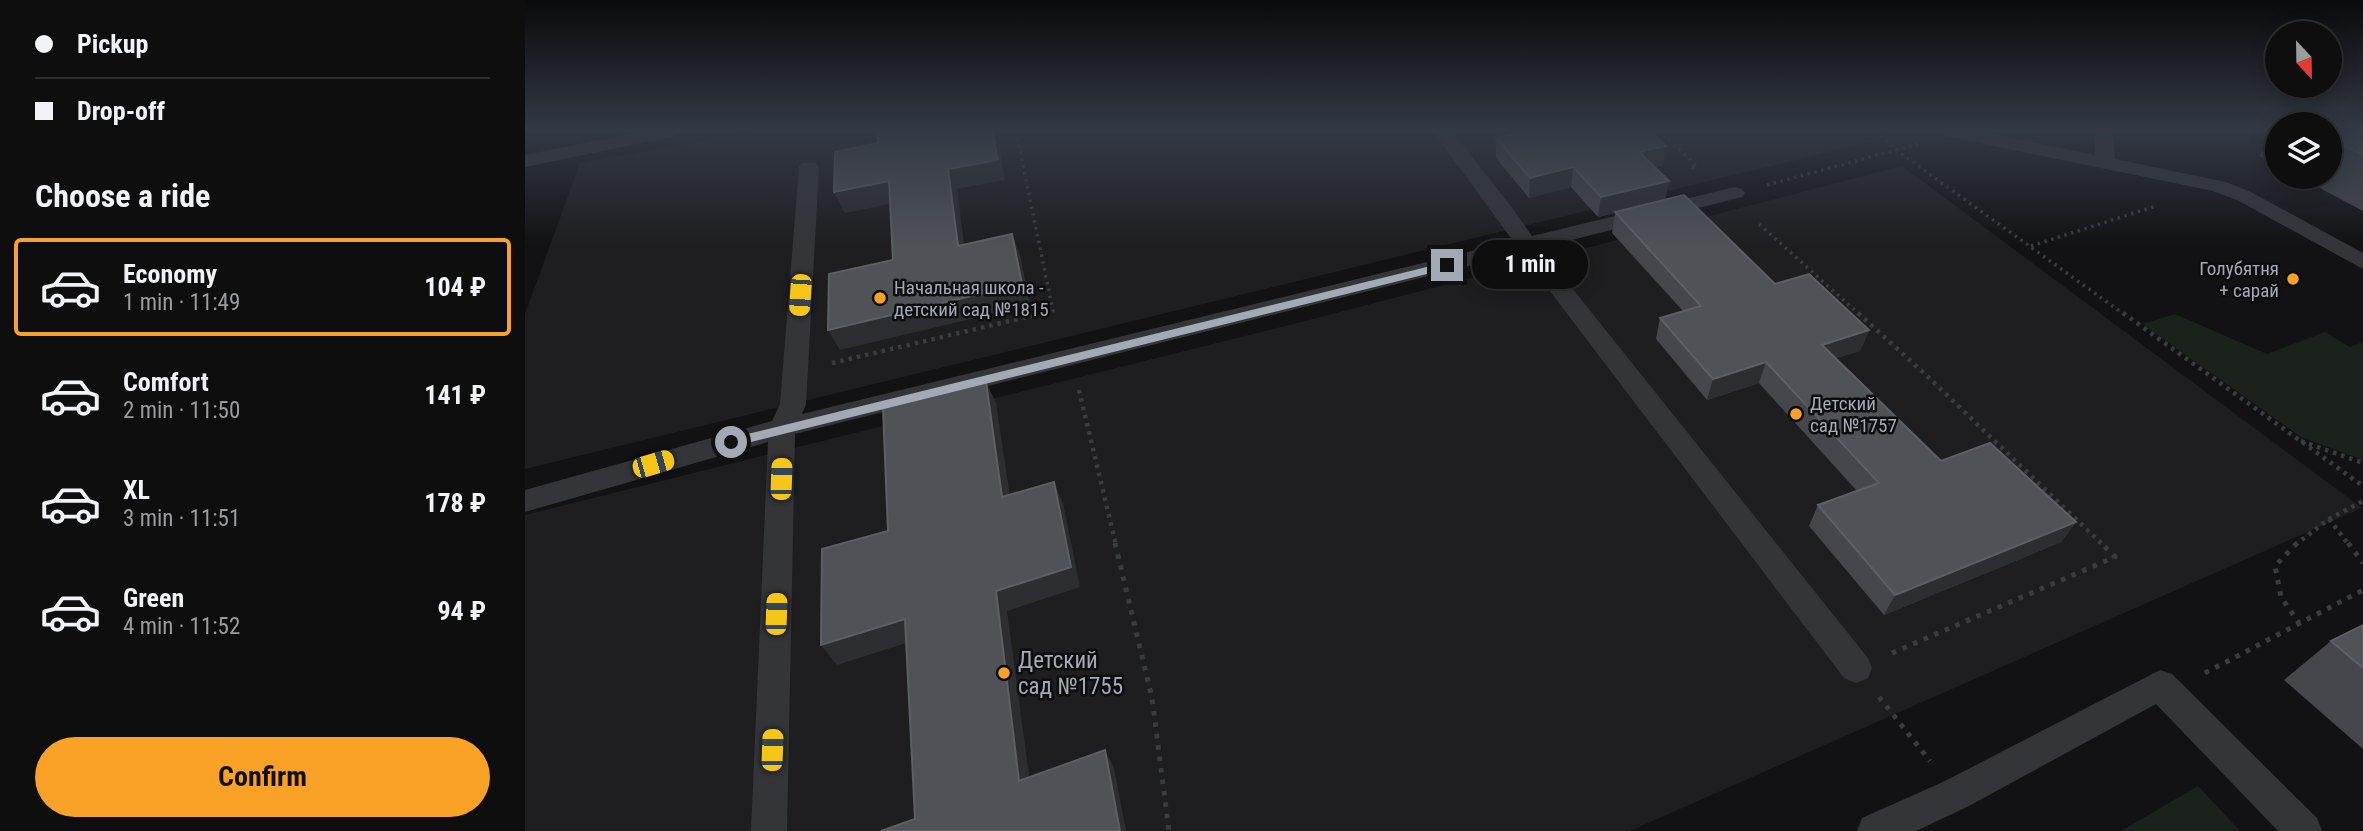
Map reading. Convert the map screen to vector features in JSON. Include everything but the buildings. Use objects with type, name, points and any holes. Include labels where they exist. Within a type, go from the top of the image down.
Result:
[{"type":"lane","points":[[769,831],[782,428],[793,404],[809,169]]},
{"type":"lane","points":[[1471,169],[1506,213],[1527,246],[1857,668]]},
{"type":"lane","points":[[2134,169],[2219,186],[2244,196],[2363,262]]},
{"type":"lane","points":[[525,501],[782,428],[1735,193]]},
{"type":"lane","points":[[1875,831],[1956,794],[2160,685],[2304,831]]},
{"type":"path","points":[[794,372],[1053,311],[1024,169]]},
{"type":"path","points":[[1735,193],[1826,169]]},
{"type":"path","points":[[1922,169],[2363,486]]},
{"type":"path","points":[[2030,246],[2156,206]]},
{"type":"path","points":[[1759,224],[1926,375],[2115,557],[1857,668],[1956,794]]},
{"type":"path","points":[[1079,390],[1151,698],[1169,831]]},
{"type":"path","points":[[2296,439],[2363,463]]},
{"type":"path","points":[[2299,623],[2284,606],[2275,586],[2275,566],[2292,547],[2329,519],[2363,501]]},
{"type":"path","points":[[2329,519],[2363,563]]},
{"type":"path","points":[[2160,685],[2201,674],[2363,590]]},
{"type":"shaded area","name":"Начальная школа - детский сад №1815","points":[[578,169],[1759,169],[525,469],[525,314]]},
{"type":"shaded area","points":[[1891,169],[1906,169],[2362,508],[1630,831],[525,831],[525,515],[1309,320]]},
{"type":"shaded area","points":[[2175,314],[2267,354],[2325,332],[2350,347],[2363,342],[2363,460],[2301,437],[2142,324]]},
{"type":"shaded area","points":[[2198,786],[2240,831],[2121,831]]},
{"type":"place","name":"Голубятня + сарай","points":[[2293,279]]},
{"type":"place","name":"Начальная школа - детский сад №1815","points":[[880,298]]},
{"type":"place","name":"Детский сад №1757","points":[[1796,414]]},
{"type":"place","name":"Детский сад №1755","points":[[1004,673]]},
{"type":"route","points":[[731,442],[1447,265]]}]
